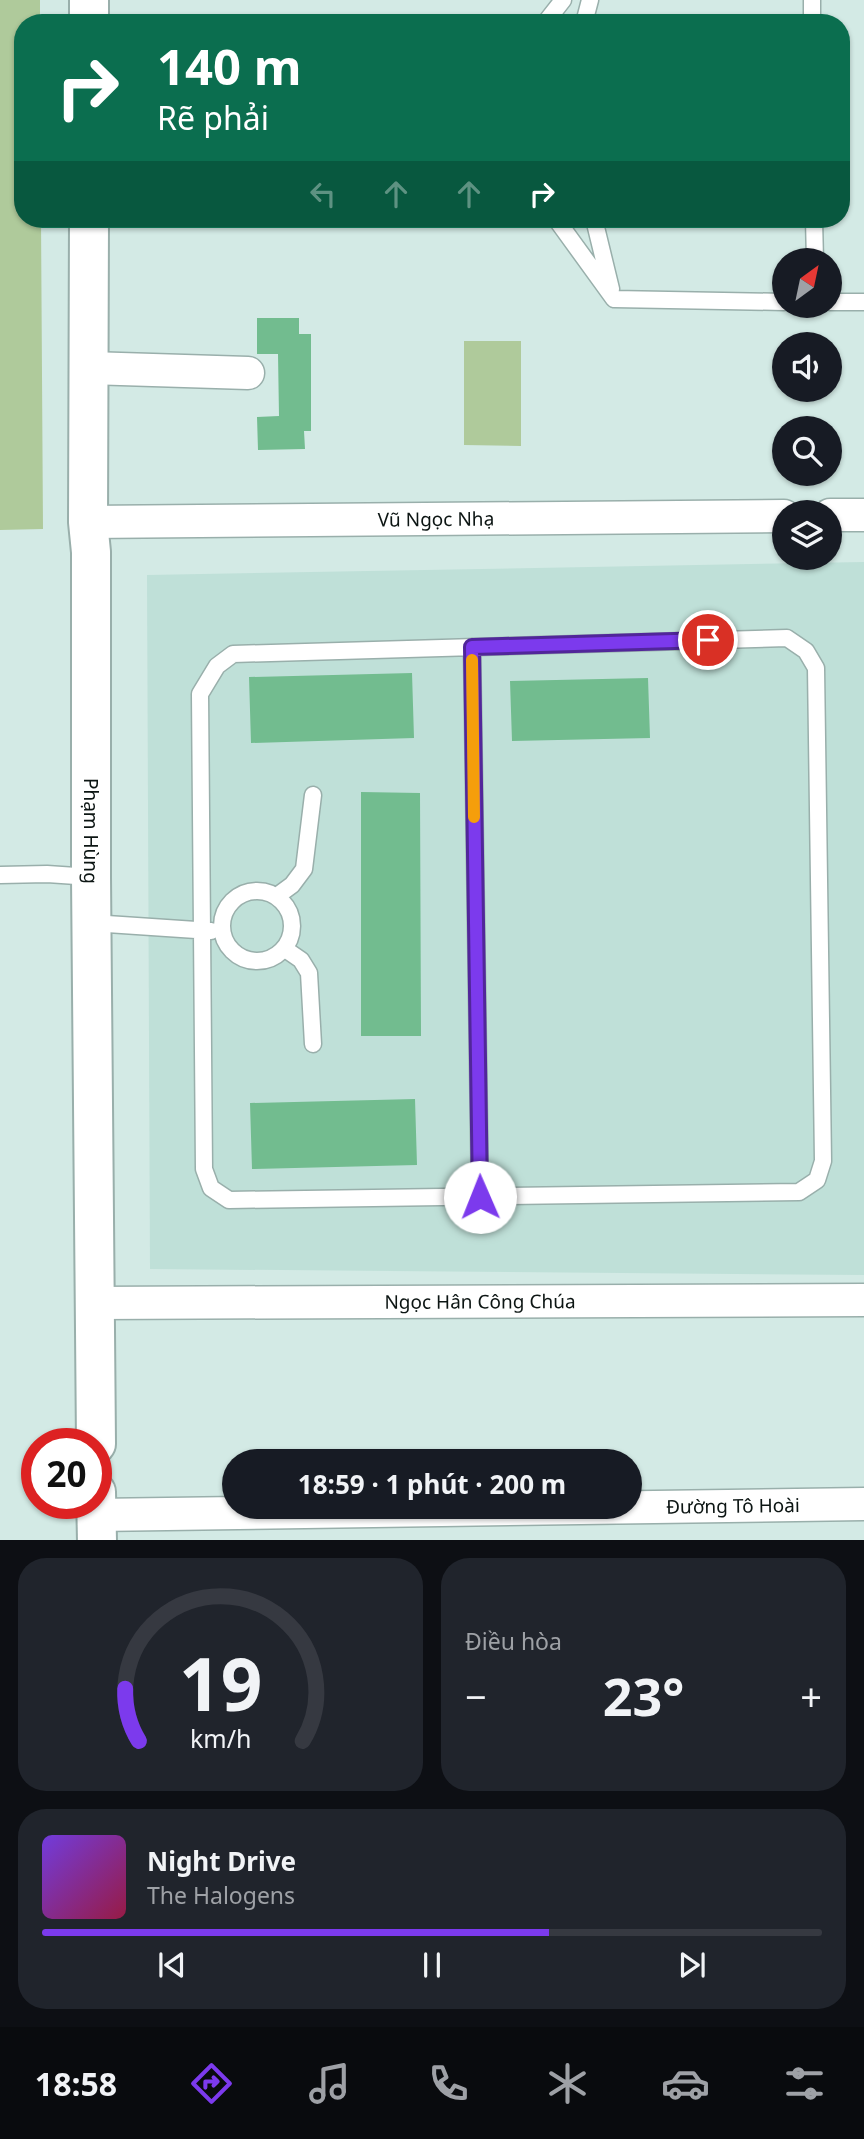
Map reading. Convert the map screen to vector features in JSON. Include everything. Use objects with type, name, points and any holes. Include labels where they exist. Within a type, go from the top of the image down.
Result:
[{"type":"street","name":"Phạm Hùng","points":[[89,228],[88,522],[91,552],[96,1428]]},
{"type":"street","points":[[89,368],[248,373]]},
{"type":"street","points":[[842,515],[864,515]]},
{"type":"street","name":"Vũ Ngọc Nhạ","points":[[88,522],[772,516]]},
{"type":"street","name":"Ngọc Hân Công Chúa","points":[[95,1303],[864,1300]]},
{"type":"street","name":"Đường Tô Hoài","points":[[112,1516],[864,1504]]},
{"type":"lane","points":[[552,14],[563,0]]},
{"type":"lane","points":[[563,228],[614,299]]},
{"type":"lane","points":[[596,228],[614,299]]},
{"type":"lane","points":[[814,228],[815,248]]},
{"type":"lane","points":[[614,299],[772,302]]},
{"type":"lane","points":[[842,302],[864,302]]},
{"type":"lane","points":[[787,638],[806,650],[816,668],[823,1161],[817,1180],[799,1192],[229,1200],[211,1188],[204,1169],[200,694],[217,666],[233,654],[472,647],[787,638]]},
{"type":"lane","points":[[472,647],[480,1197]]},
{"type":"lane","points":[[276,896],[292,885],[304,869],[313,795]]},
{"type":"lane","points":[[0,875],[47,873],[91,877]]},
{"type":"lane","points":[[257,890],[276,896],[290,911],[293,931],[285,949],[268,960],[248,961],[231,950],[222,932],[225,912],[238,896],[257,890]]},
{"type":"lane","points":[[92,923],[222,932]]},
{"type":"lane","points":[[285,949],[302,960],[309,973],[313,1044]]},
{"type":"shaded area","points":[[842,562],[864,562],[864,1275],[150,1269],[147,575],[772,564],[772,570],[842,570]]},
{"type":"green space","points":[[0,0],[40,0],[40,14],[14,14],[14,228],[41,228],[43,529],[0,530]]},
{"type":"green space","points":[[464,341],[521,341],[521,446],[464,445]]},
{"type":"building","points":[[257,318],[299,318],[299,334],[311,334],[311,431],[304,431],[305,449],[258,450],[257,417],[279,416],[278,354],[257,354]]},
{"type":"building","points":[[412,673],[414,738],[251,743],[249,677]]},
{"type":"building","points":[[648,678],[650,738],[512,741],[510,681]]},
{"type":"building","points":[[361,792],[420,793],[421,1036],[361,1036]]},
{"type":"building","points":[[415,1099],[417,1165],[252,1169],[250,1103]]},
{"type":"slow traffic","points":[[472,660],[474,817]]},
{"type":"route","points":[[480,1197],[472,647],[708,640]]}]
